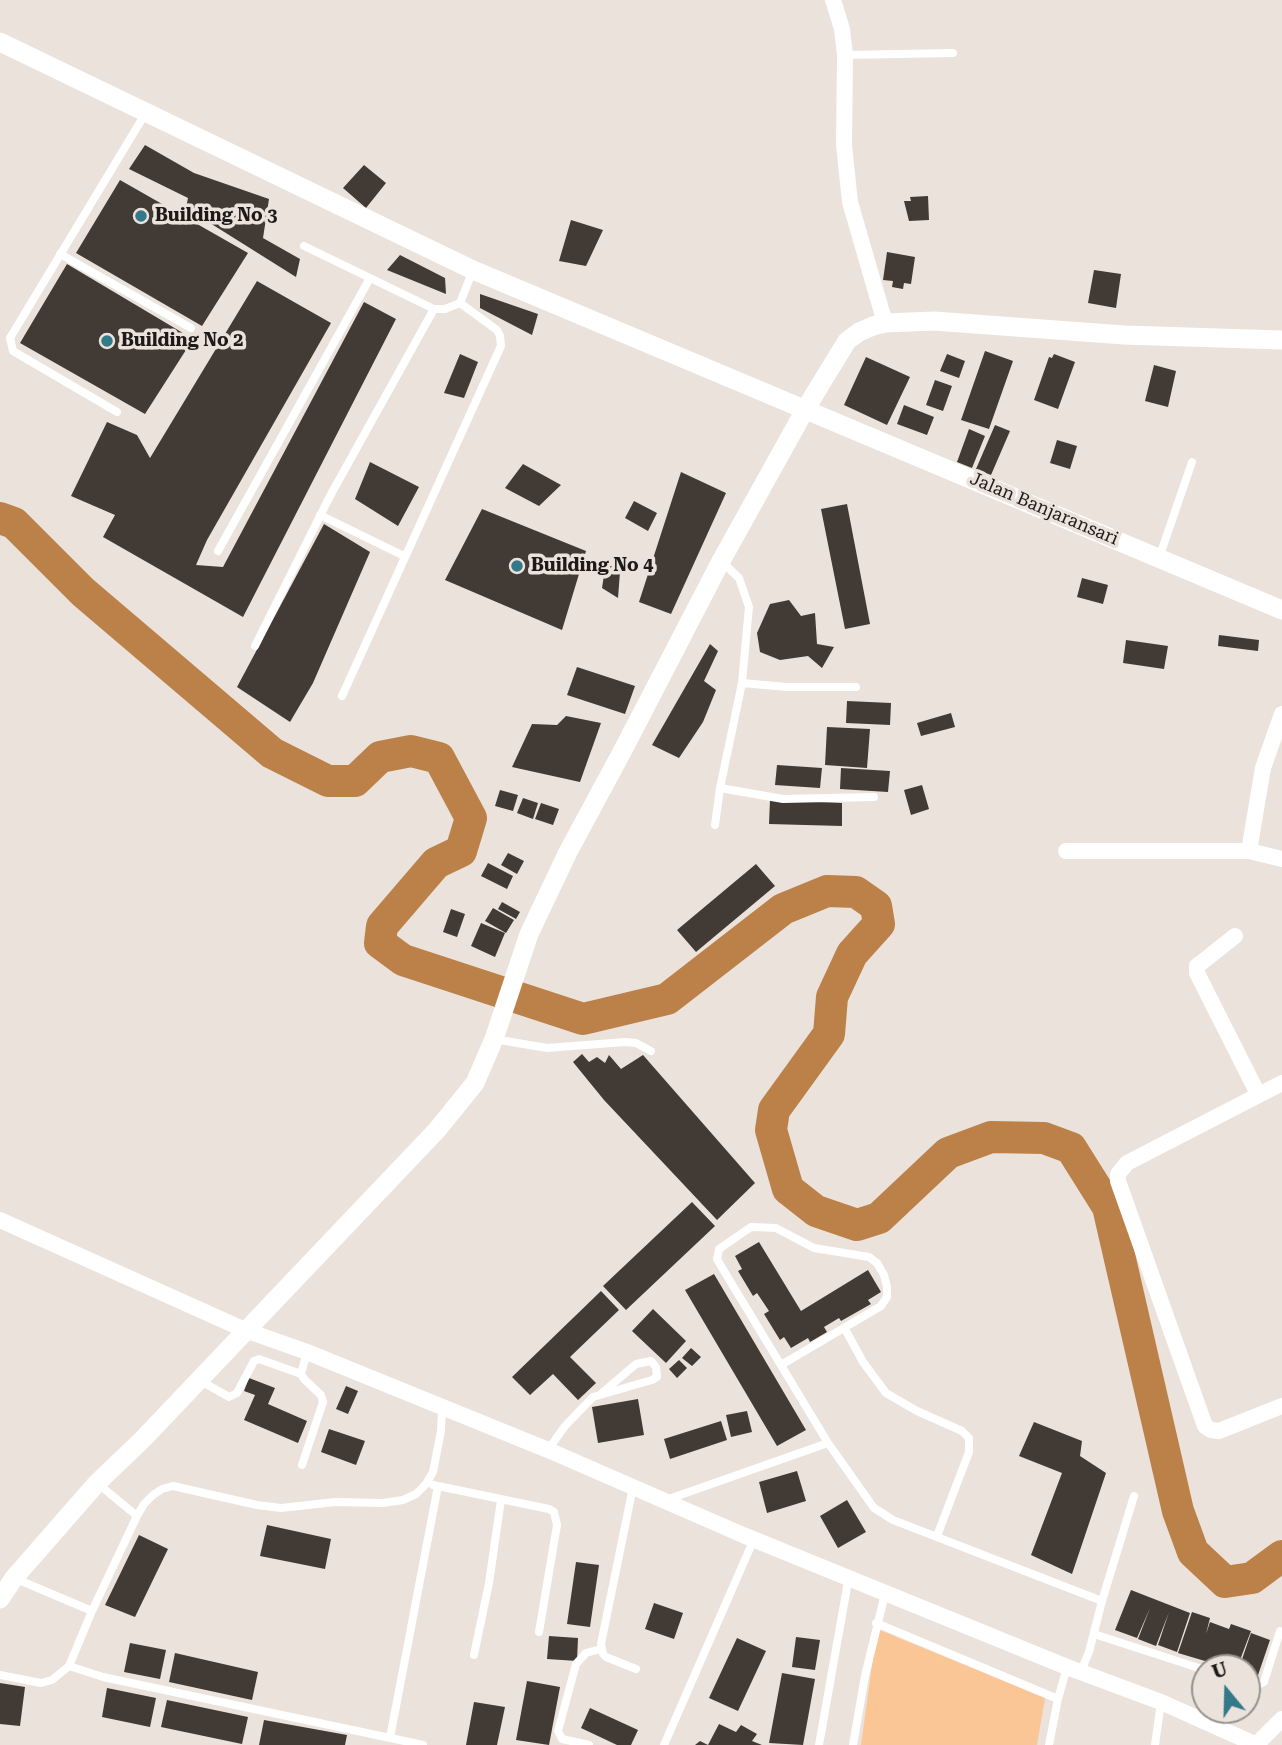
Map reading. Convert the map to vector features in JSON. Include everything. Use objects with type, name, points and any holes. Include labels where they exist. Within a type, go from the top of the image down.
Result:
[{"type":"street","points":[[833,0],[842,29],[845,55],[844,145],[850,202],[886,323]]},
{"type":"street","name":"Jalan Banjaransari","points":[[0,42],[473,270],[1282,610]]},
{"type":"street","points":[[0,1599],[14,1578],[97,1483],[450,1116],[474,1083],[487,1060],[529,934],[551,885],[721,561],[806,408],[847,341],[859,332],[886,323],[934,321],[1124,335],[1282,340]]},
{"type":"street","points":[[1249,851],[1263,768],[1282,715]]},
{"type":"street","points":[[1066,851],[1249,851],[1282,859]]},
{"type":"street","points":[[1235,936],[1197,966],[1197,973],[1258,1094]]},
{"type":"street","points":[[1282,1083],[1127,1163],[1120,1170],[1118,1181],[1205,1426],[1219,1431],[1282,1406]]},
{"type":"street","points":[[0,1220],[245,1330],[442,1406],[663,1501],[849,1576],[885,1594],[1161,1702],[1256,1745],[1282,1719]]},
{"type":"lane","points":[[845,55],[953,54]]},
{"type":"lane","points":[[117,412],[13,351],[10,338],[146,111]]},
{"type":"lane","points":[[304,246],[435,309],[445,309],[460,303],[473,270]]},
{"type":"lane","points":[[60,254],[191,328]]},
{"type":"lane","points":[[218,551],[370,278]]},
{"type":"lane","points":[[342,696],[501,346],[498,330],[460,303]]},
{"type":"lane","points":[[255,646],[320,515],[435,309]]},
{"type":"lane","points":[[1159,558],[1192,462]]},
{"type":"lane","points":[[320,515],[404,556]]},
{"type":"lane","points":[[715,825],[742,682],[749,607],[739,578],[721,561]]},
{"type":"lane","points":[[742,682],[787,687],[856,687]]},
{"type":"lane","points":[[720,788],[783,799],[874,797]]},
{"type":"lane","points":[[494,1040],[547,1048],[625,1042],[636,1043],[651,1051]]},
{"type":"lane","points":[[781,1365],[881,1306],[887,1297],[887,1287],[877,1263],[869,1257],[814,1248],[776,1227],[751,1227],[719,1249],[717,1259],[828,1443],[874,1508],[893,1520],[1101,1601]]},
{"type":"lane","points":[[845,1329],[863,1362],[886,1393],[917,1412],[962,1431],[969,1438],[969,1452],[937,1536]]},
{"type":"lane","points":[[301,1374],[307,1352]]},
{"type":"lane","points":[[198,1380],[229,1397],[237,1393],[254,1361],[259,1359],[301,1374],[321,1395],[323,1402],[302,1465]]},
{"type":"lane","points":[[548,1450],[586,1403],[603,1393],[641,1361],[651,1361],[658,1371],[657,1377],[652,1380],[603,1393]]},
{"type":"lane","points":[[0,1675],[41,1683],[52,1680],[69,1666],[137,1516],[153,1495],[162,1489],[173,1486],[257,1505],[281,1507],[403,1500],[416,1494],[426,1484],[436,1463],[442,1431],[442,1406]]},
{"type":"lane","points":[[663,1501],[828,1443]]},
{"type":"lane","points":[[97,1483],[137,1516]]},
{"type":"lane","points":[[426,1484],[549,1509],[556,1517],[557,1525],[539,1632]]},
{"type":"lane","points":[[390,1738],[438,1486]]},
{"type":"lane","points":[[633,1487],[601,1649],[606,1657],[636,1669]]},
{"type":"lane","points":[[1049,1745],[1058,1699],[1094,1634],[1101,1601],[1134,1496]]},
{"type":"lane","points":[[474,1655],[489,1583],[501,1500]]},
{"type":"lane","points":[[664,1745],[754,1539]]},
{"type":"lane","points":[[819,1745],[849,1576]]},
{"type":"lane","points":[[14,1578],[92,1611]]},
{"type":"lane","points":[[853,1745],[876,1623],[885,1594]]},
{"type":"lane","points":[[876,1623],[1058,1699]]},
{"type":"lane","points":[[1261,1684],[1264,1682],[1280,1631]]},
{"type":"lane","points":[[1094,1634],[1191,1665]]},
{"type":"lane","points":[[589,1745],[562,1740],[558,1731],[576,1664],[586,1653],[601,1649]]},
{"type":"lane","points":[[69,1666],[103,1677],[423,1745]]},
{"type":"lane","points":[[1155,1745],[1161,1702]]},
{"type":"shaded area","points":[[877,1629],[1045,1698],[1037,1745],[861,1745]]},
{"type":"building","points":[[145,145],[194,173],[269,199],[263,238],[300,259],[296,277],[186,208],[188,198],[129,169]]},
{"type":"building","points":[[364,165],[386,183],[366,208],[343,188]]},
{"type":"building","name":"Building No 3","points":[[120,180],[248,253],[202,326],[76,253]]},
{"type":"building","points":[[928,196],[929,220],[909,221],[904,201],[911,201],[910,197]]},
{"type":"building","points":[[571,220],[603,230],[586,266],[559,261]]},
{"type":"building","points":[[887,252],[915,257],[911,284],[904,283],[903,289],[892,287],[893,281],[883,280]]},
{"type":"building","points":[[400,255],[445,278],[446,294],[387,270]]},
{"type":"building","name":"Building No 2","points":[[67,264],[193,339],[145,414],[20,343]]},
{"type":"building","points":[[1094,270],[1121,274],[1116,308],[1088,303]]},
{"type":"building","points":[[257,281],[331,323],[207,540],[196,565],[223,567],[364,302],[396,319],[243,617],[103,537],[115,515],[71,496],[107,422],[137,435],[150,458]]},
{"type":"building","points":[[480,294],[538,314],[532,335],[480,308]]},
{"type":"building","points":[[985,351],[1013,361],[989,429],[961,420]]},
{"type":"building","points":[[460,354],[478,362],[464,398],[444,393]]},
{"type":"building","points":[[947,354],[965,361],[959,378],[940,371]]},
{"type":"building","points":[[1054,354],[1075,362],[1058,409],[1034,400],[1049,357],[1052,358]]},
{"type":"building","points":[[866,357],[910,377],[887,425],[844,405]]},
{"type":"building","points":[[1154,365],[1176,371],[1168,407],[1145,401]]},
{"type":"building","points":[[935,380],[952,386],[943,411],[926,405]]},
{"type":"building","points":[[904,405],[934,417],[927,435],[897,424]]},
{"type":"building","points":[[995,425],[1010,431],[991,475],[976,469]]},
{"type":"building","points":[[969,429],[985,436],[972,468],[957,462]]},
{"type":"building","points":[[1057,440],[1077,446],[1070,469],[1050,463]]},
{"type":"building","points":[[370,462],[419,487],[398,526],[355,499]]},
{"type":"building","points":[[523,464],[561,485],[539,506],[505,488]]},
{"type":"building","points":[[681,472],[726,493],[671,614],[639,602]]},
{"type":"building","points":[[634,501],[657,513],[648,531],[625,518]]},
{"type":"building","points":[[847,504],[870,624],[845,629],[821,509]]},
{"type":"building","name":"Building No 4","points":[[482,509],[586,551],[562,630],[445,580]]},
{"type":"building","points":[[324,524],[370,552],[313,683],[290,722],[237,687]]},
{"type":"building","points":[[606,562],[620,572],[618,598],[602,588]]},
{"type":"building","points":[[1082,578],[1108,585],[1103,604],[1077,597]]},
{"type":"building","points":[[789,600],[801,616],[815,613],[817,644],[834,647],[822,668],[808,656],[780,660],[760,652],[757,633],[770,604]]},
{"type":"building","points":[[1219,635],[1259,640],[1258,651],[1218,646]]},
{"type":"building","points":[[1126,640],[1168,646],[1164,669],[1123,663]]},
{"type":"building","points":[[710,644],[718,651],[704,681],[716,690],[703,722],[679,758],[652,745]]},
{"type":"building","points":[[577,667],[635,686],[625,714],[567,695]]},
{"type":"building","points":[[847,701],[891,703],[890,725],[846,723]]},
{"type":"building","points":[[951,713],[955,727],[921,736],[917,723]]},
{"type":"building","points":[[566,716],[601,723],[580,782],[512,767],[532,724],[557,725]]},
{"type":"building","points":[[827,727],[870,729],[867,768],[825,765]]},
{"type":"building","points":[[777,765],[822,768],[820,788],[775,785]]},
{"type":"building","points":[[841,768],[890,771],[888,792],[840,789]]},
{"type":"building","points":[[922,785],[929,809],[911,815],[904,790]]},
{"type":"building","points":[[500,790],[518,795],[513,811],[495,806]]},
{"type":"building","points":[[523,798],[538,803],[533,819],[517,813]]},
{"type":"building","points":[[770,800],[842,803],[842,826],[769,824]]},
{"type":"building","points":[[541,803],[559,809],[553,825],[535,819]]},
{"type":"building","points":[[508,853],[524,861],[517,874],[501,865]]},
{"type":"building","points":[[488,863],[513,876],[507,889],[481,876]]},
{"type":"building","points":[[756,864],[775,886],[696,952],[677,930]]},
{"type":"building","points":[[502,902],[520,912],[516,919],[498,909]]},
{"type":"building","points":[[493,908],[514,920],[506,933],[485,921]]},
{"type":"building","points":[[451,909],[465,914],[457,937],[443,932]]},
{"type":"building","points":[[481,923],[505,933],[495,957],[471,946]]},
{"type":"building","points":[[582,1054],[589,1062],[597,1057],[605,1063],[609,1055],[621,1069],[643,1055],[755,1183],[717,1220],[604,1100],[573,1062]]},
{"type":"building","points":[[692,1202],[715,1226],[626,1310],[603,1286]]},
{"type":"building","points":[[759,1242],[801,1311],[868,1270],[881,1292],[868,1300],[871,1304],[824,1327],[827,1332],[810,1342],[808,1338],[791,1348],[784,1337],[780,1340],[764,1314],[769,1311],[757,1293],[753,1296],[738,1271],[742,1269],[735,1256]]},
{"type":"building","points":[[714,1274],[806,1430],[777,1446],[685,1290]]},
{"type":"building","points":[[601,1291],[619,1310],[570,1357],[596,1383],[578,1400],[553,1374],[530,1395],[512,1377]]},
{"type":"building","points":[[653,1309],[686,1341],[666,1363],[632,1331]]},
{"type":"building","points":[[691,1348],[701,1357],[692,1366],[682,1358]]},
{"type":"building","points":[[679,1360],[687,1368],[677,1378],[669,1369]]},
{"type":"building","points":[[249,1378],[275,1388],[268,1404],[307,1421],[298,1443],[244,1420],[255,1395],[244,1391]]},
{"type":"building","points":[[346,1386],[358,1391],[348,1414],[336,1409]]},
{"type":"building","points":[[638,1399],[644,1435],[598,1443],[592,1407]]},
{"type":"building","points":[[747,1411],[752,1432],[731,1437],[726,1415]]},
{"type":"building","points":[[721,1421],[727,1440],[670,1459],[664,1439]]},
{"type":"building","points":[[1034,1422],[1082,1441],[1080,1456],[1106,1473],[1072,1574],[1031,1555],[1062,1473],[1019,1456]]},
{"type":"building","points":[[329,1429],[365,1441],[356,1465],[321,1452]]},
{"type":"building","points":[[797,1471],[806,1501],[767,1513],[759,1482]]},
{"type":"building","points":[[847,1500],[866,1532],[838,1548],[820,1516]]},
{"type":"building","points":[[267,1525],[331,1539],[325,1569],[260,1556]]},
{"type":"building","points":[[139,1535],[168,1549],[135,1617],[105,1605]]},
{"type":"building","points":[[576,1562],[599,1565],[590,1627],[567,1624]]},
{"type":"building","points":[[1131,1590],[1190,1613],[1177,1652],[1158,1645],[1169,1612],[1156,1646],[1138,1639],[1150,1608],[1137,1638],[1115,1630]]},
{"type":"building","points":[[654,1603],[683,1613],[674,1639],[645,1629]]},
{"type":"building","points":[[1192,1612],[1210,1618],[1206,1634],[1210,1622],[1229,1629],[1231,1624],[1251,1631],[1242,1654],[1191,1654],[1191,1657],[1178,1653]]},
{"type":"building","points":[[1251,1633],[1270,1640],[1261,1666],[1261,1654],[1244,1654]]},
{"type":"building","points":[[549,1636],[578,1638],[577,1661],[547,1659]]},
{"type":"building","points":[[796,1637],[820,1640],[815,1670],[792,1667]]},
{"type":"building","points":[[737,1638],[766,1651],[738,1711],[709,1698]]},
{"type":"building","points":[[130,1643],[166,1650],[160,1679],[124,1672]]},
{"type":"building","points":[[175,1653],[258,1672],[252,1700],[169,1682]]},
{"type":"building","points":[[782,1673],[815,1679],[803,1745],[769,1743]]},
{"type":"building","points":[[527,1681],[560,1687],[549,1745],[516,1740]]},
{"type":"building","points":[[0,1683],[25,1687],[20,1726],[0,1724]]},
{"type":"building","points":[[107,1688],[156,1698],[150,1727],[102,1717]]},
{"type":"building","points":[[167,1700],[248,1717],[242,1744],[161,1727]]},
{"type":"building","points":[[474,1702],[505,1707],[497,1745],[466,1745]]},
{"type":"building","points":[[590,1708],[638,1730],[631,1745],[617,1745],[581,1728]]},
{"type":"building","points":[[264,1720],[347,1735],[345,1745],[259,1745]]},
{"type":"building","points":[[719,1724],[736,1732],[741,1725],[757,1734],[752,1741],[762,1745],[708,1745]]},
{"type":"waterway","points":[[0,518],[14,523],[83,592],[272,753],[328,781],[355,781],[380,757],[411,751],[439,758],[471,818],[461,851],[436,863],[382,926],[380,943],[403,960],[583,1019],[667,999],[783,909],[827,891],[856,892],[876,906],[879,924],[852,954],[832,997],[829,1034],[774,1110],[771,1130],[788,1189],[816,1211],[857,1225],[879,1218],[948,1153],[991,1137],[1044,1138],[1071,1148],[1108,1207],[1178,1511],[1193,1552],[1225,1582],[1252,1578],[1282,1556]]},
{"type":"place","name":"Building No 3","points":[[141,216]]},
{"type":"place","name":"Building No 2","points":[[107,341]]},
{"type":"place","name":"Building No 4","points":[[517,566]]}]
